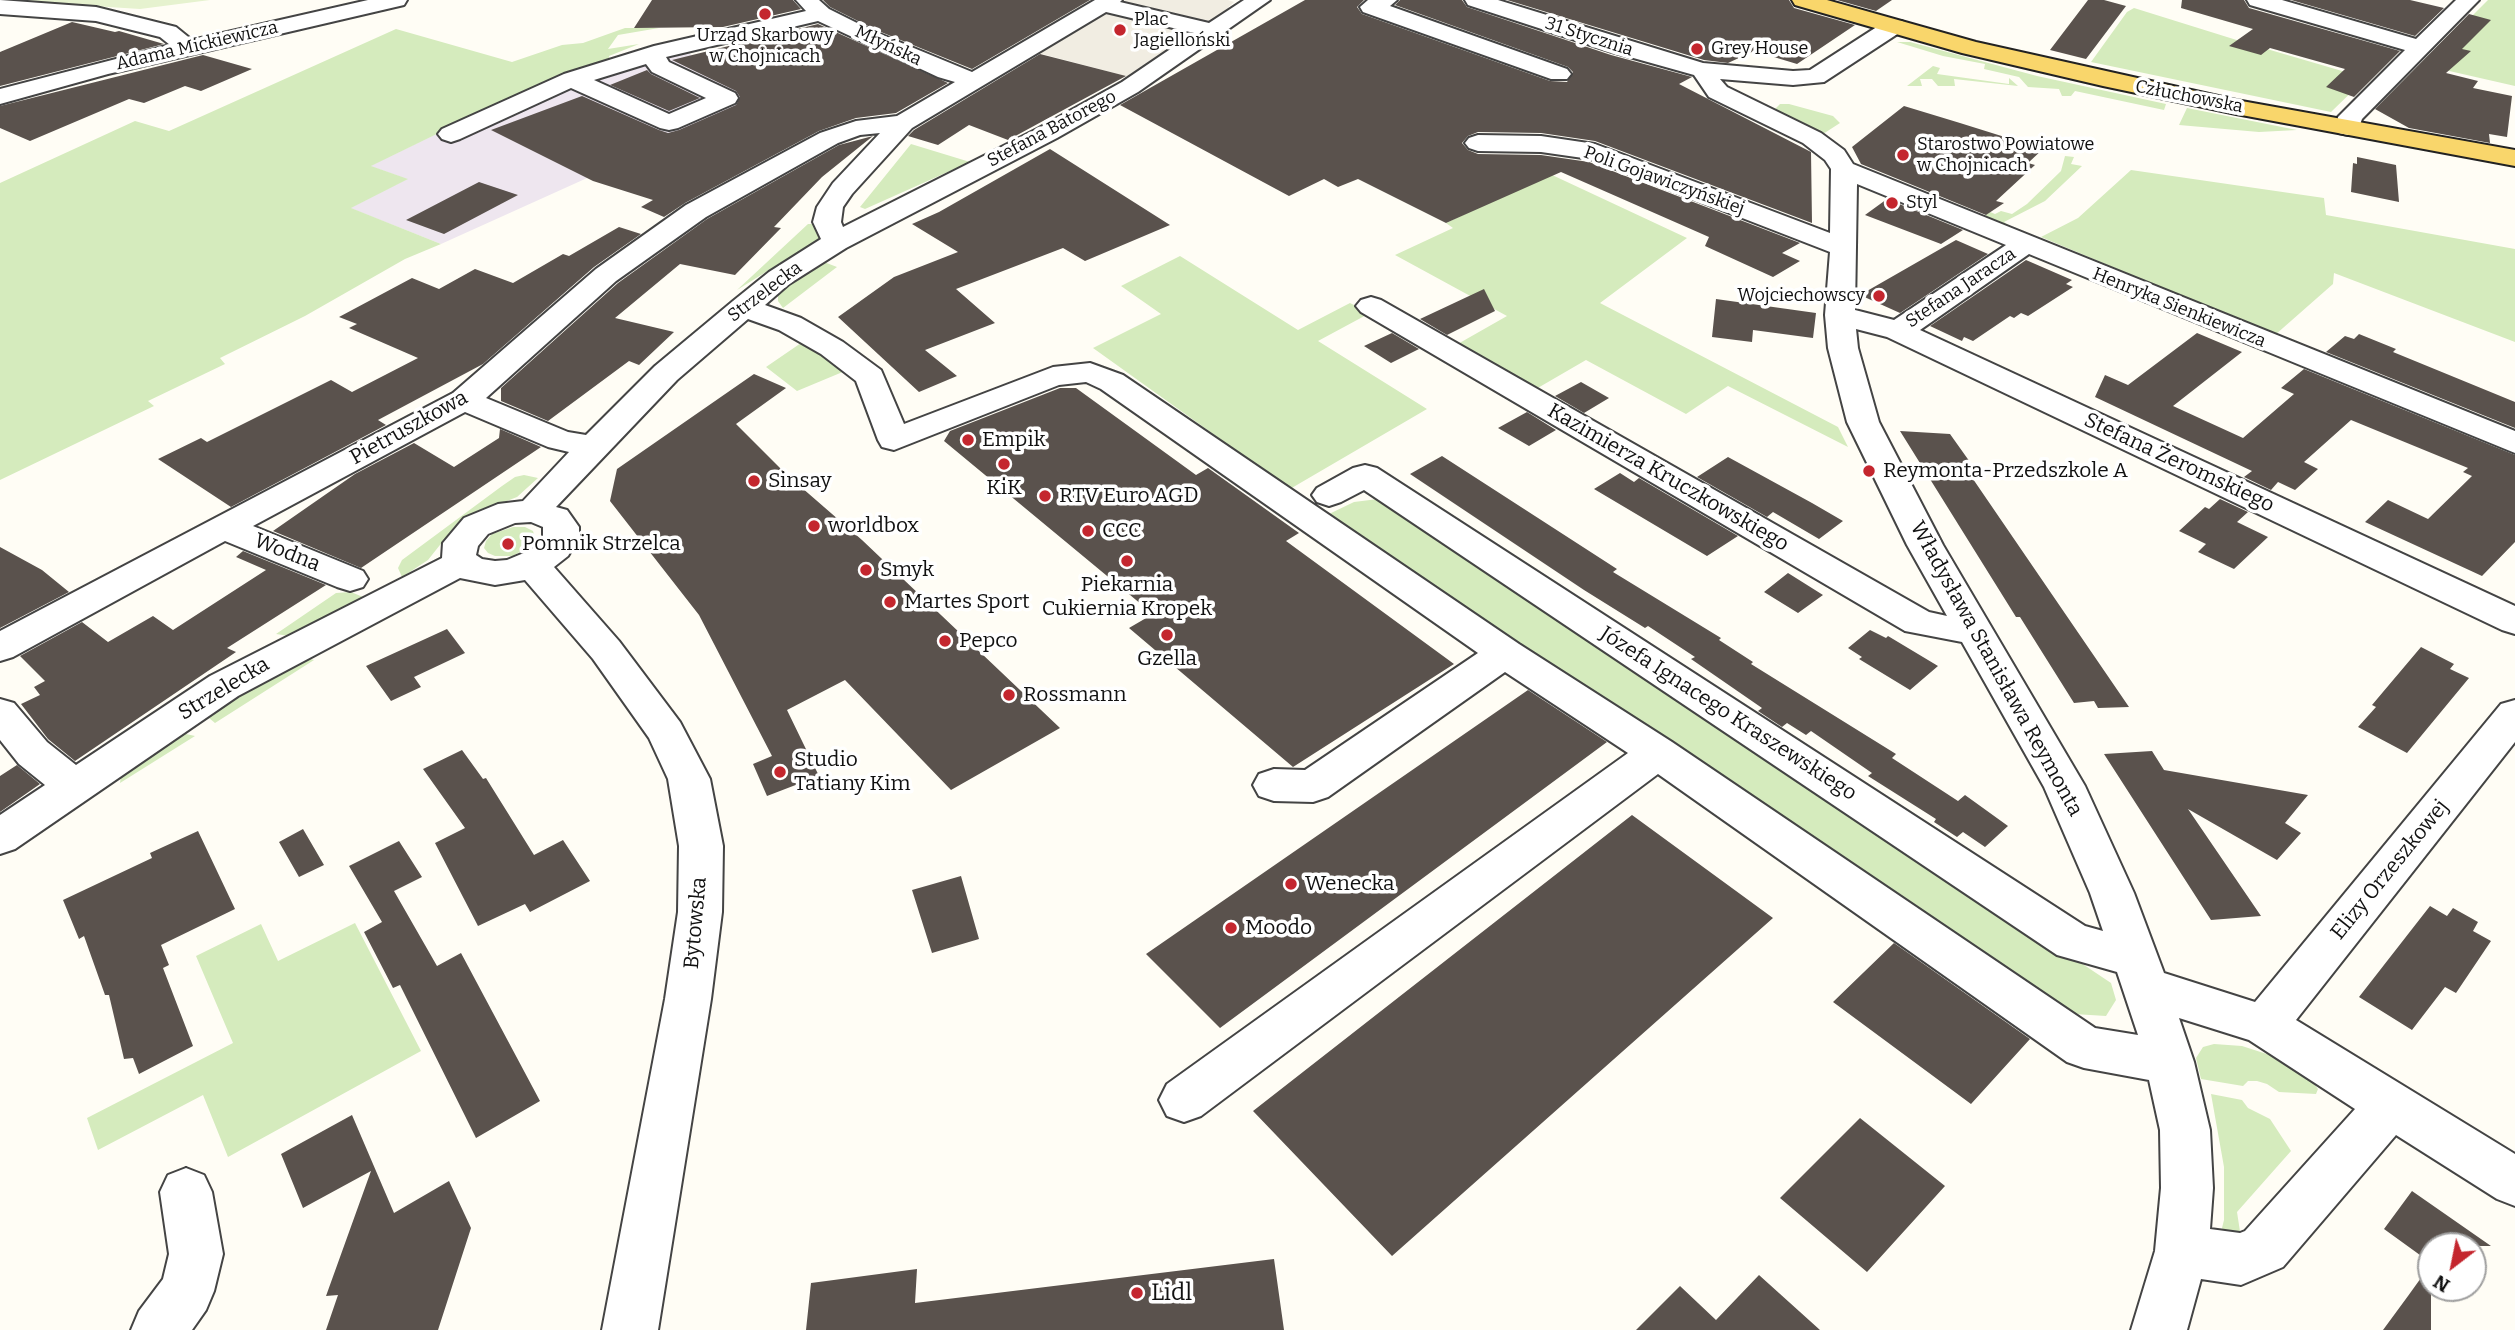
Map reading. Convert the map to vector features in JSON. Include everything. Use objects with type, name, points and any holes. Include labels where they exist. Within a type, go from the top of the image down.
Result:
[{"type":"main road","name":"Człuchowska","points":[[1803,0],[1991,53],[2103,79],[2515,158]]},
{"type":"main road","name":"Człuchowska","points":[[1824,0],[1867,18]]},
{"type":"street","name":"Adama Mickiewicza","points":[[0,97],[102,68],[396,0]]},
{"type":"street","name":"Stefana Batorego","points":[[836,242],[1118,94],[1259,0]]},
{"type":"street","points":[[1385,0],[1371,7],[1559,74]]},
{"type":"street","name":"31 Stycznia","points":[[1476,0],[1620,47],[1702,69],[1793,78],[1816,77],[1894,26]]},
{"type":"street","points":[[2258,0],[2420,47]]},
{"type":"street","points":[[2348,128],[2350,117],[2468,0]]},
{"type":"street","points":[[836,242],[827,222],[830,207],[842,188],[903,123],[1107,2],[1213,31]]},
{"type":"street","points":[[0,7],[96,14],[168,32],[188,48]]},
{"type":"street","points":[[451,134],[528,96],[572,79],[814,7]]},
{"type":"street","name":"Młyńska","points":[[814,7],[946,72],[976,81]]},
{"type":"street","points":[[572,79],[669,123],[726,98],[660,67],[652,54]]},
{"type":"street","points":[[1702,69],[1718,92],[1812,138],[1835,155],[1844,169]]},
{"type":"street","name":"Pietruszkowa","points":[[0,648],[464,400],[606,275],[696,211],[829,138],[856,128],[903,123]]},
{"type":"street","name":"Poli Gojawiczyńskiej","points":[[1478,143],[1541,144],[1595,152],[1844,248]]},
{"type":"street","name":"Henryka Sienkiewicza","points":[[1844,169],[2024,245],[2515,443]]},
{"type":"street","name":"Władysława Stanisława Reymonta","points":[[1844,169],[1844,248],[1840,315],[1843,348],[1863,422],[1919,533],[1972,629],[2046,750],[2064,786],[2098,859],[2170,1062],[2185,1130],[2187,1160],[2182,1251],[2159,1330]]},
{"type":"street","name":"Strzelecka","points":[[533,511],[666,373],[779,278],[836,242]]},
{"type":"street","name":"Stefana Jaracza","points":[[1898,331],[2024,245]]},
{"type":"street","name":"Kazimierza Kruczkowskiego","points":[[1371,306],[1918,622],[1954,630],[1972,629]]},
{"type":"street","points":[[743,307],[790,324],[832,348],[870,377],[894,440],[1053,376],[1090,372],[1112,382],[1505,653],[1658,753],[2084,1047],[2170,1062]]},
{"type":"street","name":"Stefana Żeromskiego","points":[[1840,315],[1898,331],[2515,621]]},
{"type":"street","points":[[464,400],[560,440],[593,446]]},
{"type":"street","name":"Józefa Ignacego Kraszewskiego","points":[[1329,495],[1365,475],[2073,942],[2140,972]]},
{"type":"street","points":[[533,511],[555,518],[561,527],[562,537],[555,548],[532,565],[513,571],[486,573],[471,569],[461,562],[458,554],[461,543],[476,526],[510,512],[533,511]]},
{"type":"street","name":"Wodna","points":[[224,527],[351,579]]},
{"type":"street","name":"Strzelecka","points":[[0,837],[224,687],[461,562]]},
{"type":"street","name":"Bytowska","points":[[532,565],[606,650],[666,732],[689,779],[701,846],[700,912],[688,999],[630,1330]]},
{"type":"street","points":[[1274,785],[1313,786],[1505,653]]},
{"type":"street","points":[[0,713],[33,753],[76,787]]},
{"type":"street","name":"Elizy Orzeszkowej","points":[[2264,1025],[2515,714]]},
{"type":"street","points":[[1184,1100],[1658,753]]},
{"type":"street","points":[[2140,972],[2264,1025],[2515,1182]]},
{"type":"street","points":[[2182,1251],[2241,1259],[2264,1249],[2392,1104]]},
{"type":"street","points":[[159,1330],[187,1292],[197,1254],[186,1192]]},
{"type":"shaded area","name":"Plac Jagielloński","points":[[1090,0],[1234,2],[1218,17],[1133,78],[1012,46]]},
{"type":"shaded area","points":[[687,50],[702,68],[771,95],[441,244],[350,208],[407,179],[370,166],[519,94],[531,98]]},
{"type":"green space","points":[[0,0],[210,0],[140,9]]},
{"type":"green space","points":[[2488,0],[2515,0],[2515,86],[2423,65]]},
{"type":"green space","points":[[2134,8],[2366,78],[2331,112],[2091,62],[2127,12]]},
{"type":"green space","points":[[625,28],[659,28],[618,35],[608,49],[639,44],[609,56],[610,62],[519,94],[371,166],[408,179],[351,208],[441,244],[405,259],[305,316],[220,358],[225,364],[148,401],[154,406],[0,480],[0,183],[135,121],[169,131],[396,29],[512,62],[562,45],[583,43]]},
{"type":"green space","points":[[1897,42],[1910,42],[2037,76],[2166,104],[2164,110],[2075,91],[2071,96],[2062,96],[2059,89],[2028,87],[2019,77],[1984,69],[1985,64],[1943,56]]},
{"type":"green space","points":[[1933,66],[1940,68],[1937,74],[2009,84],[2009,78],[2018,86],[1954,79],[1955,86],[1938,86],[1932,79],[1920,79],[1922,86],[1907,86]]},
{"type":"green space","points":[[1780,104],[1833,116],[1840,123],[1823,134],[1774,110]]},
{"type":"green space","points":[[2187,108],[2297,130],[2259,132],[2179,125]]},
{"type":"green space","points":[[911,144],[970,162],[865,209],[860,207]]},
{"type":"green space","points":[[2065,156],[2074,157],[2071,164],[2082,166],[2045,201],[2004,222],[2025,236],[1980,219],[1990,212],[2012,214],[2027,204],[2061,171]]},
{"type":"green space","points":[[2131,170],[2324,198],[2326,215],[2515,249],[2515,342],[2334,273],[2333,284],[2275,335],[2041,237],[2078,218]]},
{"type":"green space","points":[[1550,174],[1687,238],[1600,303],[1838,427],[1848,447],[1728,386],[1686,414],[1586,360],[1536,389],[1456,345],[1507,316],[1395,255],[1453,228],[1446,223]]},
{"type":"green space","points":[[808,224],[818,224],[820,237],[817,240],[737,290]]},
{"type":"green space","points":[[1180,256],[1298,330],[1350,303],[1370,313],[1318,341],[1427,409],[1290,489],[1093,348],[1161,314],[1121,286]]},
{"type":"green space","points":[[824,262],[837,267],[783,308],[778,301],[778,294],[783,288]]},
{"type":"green space","points":[[801,343],[845,371],[797,391],[766,367]]},
{"type":"green space","points":[[524,475],[538,478],[517,497],[476,513],[455,526],[428,560],[402,577],[398,568],[402,560],[502,486],[515,477]]},
{"type":"green space","points":[[1378,499],[1694,704],[2111,983],[2116,1000],[2106,1016],[2074,1014],[1689,762],[1329,514],[1354,502]]},
{"type":"green space","points":[[513,527],[525,527],[533,531],[535,538],[531,545],[513,556],[495,556],[488,553],[484,548],[492,534]]},
{"type":"green space","points":[[351,592],[363,597],[289,636],[276,634],[336,593]]},
{"type":"green space","points":[[307,658],[314,660],[215,723],[209,718],[213,708]]},
{"type":"green space","points":[[177,732],[195,736],[120,783],[121,776]]},
{"type":"green space","points":[[355,923],[421,1051],[228,1157],[203,1095],[98,1150],[87,1118],[233,1043],[196,956],[261,924],[278,961]]},
{"type":"green space","points":[[2214,1044],[2242,1046],[2276,1057],[2307,1075],[2318,1089],[2316,1094],[2279,1092],[2257,1081],[2248,1081],[2243,1086],[2201,1079],[2196,1058],[2203,1047]]},
{"type":"green space","points":[[2211,1094],[2242,1100],[2248,1108],[2270,1119],[2291,1151],[2237,1212],[2241,1238],[2225,1233],[2222,1228],[2224,1167]]},
{"type":"building","points":[[652,0],[793,0],[801,9],[723,27],[634,28]]},
{"type":"building","points":[[823,0],[1090,0],[972,69],[876,30],[830,7]]},
{"type":"building","points":[[1305,0],[1364,0],[1357,7],[1362,14],[1550,81],[1567,82],[1573,72],[1568,67],[1395,5],[1400,0],[1462,0],[1467,7],[1611,55],[1692,77],[1679,84],[1811,152],[1812,223],[1595,141],[1541,133],[1478,132],[1468,136],[1462,143],[1468,150],[1478,154],[1541,155],[1589,162],[1800,243],[1782,253],[1800,261],[1773,277],[1705,246],[1709,237],[1561,172],[1446,223],[1358,179],[1338,187],[1324,179],[1289,196],[1120,105]]},
{"type":"building","points":[[1507,0],[1789,0],[1794,8],[1855,25],[1797,64],[1754,51],[1728,63],[1704,60]]},
{"type":"building","points":[[1837,0],[1892,0],[1876,11]]},
{"type":"building","points":[[2088,0],[2104,0],[2126,6],[2086,59],[2050,50]]},
{"type":"building","points":[[2182,0],[2244,0],[2249,8],[2400,51],[2354,97],[2326,87],[2345,69],[2270,48],[2261,55],[2229,46],[2253,29],[2181,8]]},
{"type":"building","points":[[2291,0],[2410,0],[2444,8],[2415,36]]},
{"type":"building","points":[[2469,14],[2491,20],[2462,49],[2471,51],[2446,73],[2478,81],[2473,88],[2512,96],[2507,137],[2489,134],[2490,143],[2409,128],[2375,109]]},
{"type":"building","points":[[72,22],[119,31],[164,44],[0,86],[0,52]]},
{"type":"building","points":[[818,24],[948,83],[896,113],[856,118],[819,131],[664,217],[641,207],[653,200],[593,181],[491,130],[582,96],[659,130],[668,133],[679,130],[736,105],[740,97],[736,91],[672,60]]},
{"type":"building","points":[[1040,54],[1126,76],[1008,140],[969,125],[938,145],[908,136],[914,130]]},
{"type":"building","points":[[203,55],[252,69],[201,91],[185,86],[144,103],[129,99],[30,141],[0,128],[0,106]]},
{"type":"building","points":[[647,70],[700,98],[669,111],[610,85]]},
{"type":"building","points":[[1904,106],[2043,149],[2028,163],[2035,165],[1996,201],[2004,203],[1986,215],[1861,164],[1852,147]]},
{"type":"building","points":[[873,136],[822,177],[774,227],[781,228],[735,275],[680,264],[615,318],[674,332],[639,365],[629,361],[548,421],[501,401],[501,388],[618,283],[707,219],[839,145]]},
{"type":"building","points":[[1050,149],[1170,225],[1085,261],[1063,248],[956,289],[995,323],[925,350],[957,376],[919,392],[838,317],[894,277],[958,252],[912,224],[939,212]]},
{"type":"building","points":[[2357,157],[2396,165],[2399,202],[2351,192],[2353,163],[2357,164]]},
{"type":"building","points":[[479,182],[518,195],[444,234],[406,220]]},
{"type":"building","points":[[1887,199],[1963,230],[1941,244],[1865,215]]},
{"type":"building","points":[[619,227],[641,234],[594,267],[483,364],[378,420],[386,425],[231,507],[158,459],[201,438],[207,442],[331,380],[352,392],[418,358],[349,328],[357,324],[339,317],[412,278],[439,289],[475,269],[513,283],[563,254],[569,256]]},
{"type":"building","points":[[1956,240],[1988,254],[1900,313],[1860,295]]},
{"type":"building","points":[[2026,260],[2072,280],[2066,284],[2073,287],[2028,316],[2021,313],[2014,318],[2010,316],[1973,341],[1964,337],[1962,341],[1930,326]]},
{"type":"building","points":[[1484,289],[1495,311],[1447,335],[1420,319]]},
{"type":"building","points":[[1716,299],[1816,313],[1813,338],[1753,330],[1752,342],[1712,337]]},
{"type":"building","points":[[1392,333],[1419,349],[1391,363],[1364,346]]},
{"type":"building","points":[[2197,333],[2242,352],[2173,406],[2243,438],[2294,394],[2281,388],[2304,369],[2515,455],[2515,542],[2482,576],[2365,522],[2388,500],[2428,519],[2472,476],[2463,472],[2468,468],[2351,420],[2304,462],[2318,469],[2295,490],[2278,482],[2271,490],[2244,477],[2252,471],[2095,397],[2105,375],[2128,385]]},
{"type":"building","points":[[2359,334],[2396,349],[2393,352],[2515,402],[2515,428],[2326,352],[2345,336],[2354,339]]},
{"type":"building","points":[[754,374],[786,388],[736,424],[786,474],[862,540],[1060,728],[951,790],[845,680],[787,710],[819,776],[767,796],[753,764],[772,756],[699,615],[610,501],[617,469]]},
{"type":"building","points":[[1581,382],[1609,398],[1584,413],[1555,396]]},
{"type":"building","points":[[1060,388],[1076,388],[1196,475],[1208,468],[1299,533],[1286,541],[1454,664],[1293,767],[1129,628],[1153,614],[944,441],[950,431]]},
{"type":"building","points":[[1527,412],[1556,430],[1529,446],[1498,428]]},
{"type":"building","points":[[500,429],[541,447],[361,568],[273,531],[355,474],[414,443],[454,467],[499,438]]},
{"type":"building","points":[[1900,431],[1950,434],[1982,479],[1973,479],[2129,707],[2098,708],[2094,701],[2074,703],[2020,617],[2016,617]]},
{"type":"building","points":[[1442,456],[1617,569],[1613,572],[1721,638],[1719,640],[1753,662],[1751,664],[1896,754],[1892,758],[1958,801],[1965,795],[2008,826],[1985,847],[1963,832],[1957,837],[1934,822],[1936,819],[1868,776],[1872,773],[1811,731],[1806,735],[1787,723],[1782,727],[1758,711],[1762,708],[1691,659],[1695,657],[1648,626],[1645,628],[1584,590],[1410,474]]},
{"type":"building","points":[[1728,457],[1843,521],[1819,539],[1773,512],[1767,517],[1697,477]]},
{"type":"building","points":[[1620,473],[1634,482],[1639,478],[1738,536],[1707,556],[1594,489]]},
{"type":"building","points":[[2220,499],[2248,512],[2237,522],[2268,537],[2234,569],[2198,552],[2206,544],[2179,531],[2205,507],[2209,509]]},
{"type":"building","points":[[0,547],[42,570],[69,592],[0,628]]},
{"type":"building","points":[[243,551],[326,585],[227,648],[236,652],[75,761],[48,739],[21,704],[40,695],[34,687],[45,681],[20,656],[82,622],[108,642],[153,616],[173,630],[266,570],[236,557]]},
{"type":"building","points":[[1788,573],[1823,595],[1798,613],[1764,592]]},
{"type":"building","points":[[447,629],[465,653],[414,677],[421,687],[391,701],[366,666]]},
{"type":"building","points":[[1870,630],[1886,638],[1888,636],[1938,666],[1910,690],[1859,659],[1862,657],[1848,648]]},
{"type":"building","points":[[2421,647],[2454,664],[2450,669],[2469,678],[2407,753],[2358,727],[2376,707],[2372,705]]},
{"type":"building","points":[[1528,690],[1607,742],[1220,1028],[1146,954]]},
{"type":"building","points":[[462,750],[483,779],[486,778],[534,855],[563,840],[590,881],[530,912],[525,904],[478,926],[435,843],[465,828],[423,769]]},
{"type":"building","points":[[2152,751],[2164,770],[2308,795],[2285,823],[2301,833],[2277,860],[2188,809],[2261,916],[2211,920],[2104,754]]},
{"type":"building","points":[[17,765],[40,784],[0,812],[0,776]]},
{"type":"building","points":[[1632,815],[1773,918],[1392,1256],[1253,1111]]},
{"type":"building","points":[[303,829],[324,865],[299,877],[279,842]]},
{"type":"building","points":[[198,831],[235,909],[161,945],[169,965],[163,968],[193,1046],[139,1074],[133,1058],[124,1059],[109,995],[105,995],[84,936],[79,939],[63,900],[152,858],[150,853]]},
{"type":"building","points":[[399,841],[422,877],[394,891],[437,966],[461,953],[540,1101],[476,1138],[400,985],[393,988],[364,932],[382,922],[349,866]]},
{"type":"building","points":[[961,876],[979,939],[932,953],[912,890]]},
{"type":"building","points":[[2430,906],[2447,916],[2453,908],[2478,922],[2473,931],[2491,941],[2456,993],[2445,987],[2412,1030],[2359,997]]},
{"type":"building","points":[[1894,943],[2030,1039],[1971,1104],[1833,1002]]},
{"type":"building","points":[[352,1115],[394,1213],[449,1181],[471,1228],[438,1330],[326,1330],[338,1295],[326,1296],[371,1171],[303,1208],[281,1154]]},
{"type":"building","points":[[1860,1118],[1945,1186],[1867,1272],[1780,1198]]},
{"type":"building","points":[[2412,1191],[2471,1232],[2417,1232],[2417,1253],[2384,1229]]},
{"type":"building","name":"Lidl","points":[[1274,1259],[1284,1330],[806,1330],[811,1283],[917,1269],[915,1303]]},
{"type":"building","points":[[1759,1275],[1820,1330],[1636,1330],[1680,1286],[1716,1320]]},
{"type":"building","points":[[2417,1283],[2417,1302],[2431,1302],[2431,1330],[2383,1330]]},
{"type":"place","name":"Urząd Skarbowy w Chojnicach","points":[[765,14]]},
{"type":"place","name":"Plac Jagielloński","points":[[1120,30]]},
{"type":"place","name":"Grey House","points":[[1697,49]]},
{"type":"place","name":"Starostwo Powiatowe w Chojnicach","points":[[1903,155]]},
{"type":"place","name":"Styl","points":[[1892,203]]},
{"type":"place","name":"Wojciechowscy","points":[[1879,296]]},
{"type":"place","name":"Empik","points":[[968,440]]},
{"type":"place","name":"KiK","points":[[1004,464]]},
{"type":"place","name":"Reymonta-Przedszkole A","points":[[1869,471]]},
{"type":"place","name":"Sinsay","points":[[754,481]]},
{"type":"place","name":"RTV Euro AGD","points":[[1045,496]]},
{"type":"place","name":"worldbox","points":[[814,526]]},
{"type":"place","name":"CCC","points":[[1088,531]]},
{"type":"place","name":"Pomnik Strzelca","points":[[508,544]]},
{"type":"place","name":"Piekarnia Cukiernia Kropek","points":[[1127,561]]},
{"type":"place","name":"Smyk","points":[[866,570]]},
{"type":"place","name":"Martes Sport","points":[[890,602]]},
{"type":"place","name":"Gzella","points":[[1167,635]]},
{"type":"place","name":"Pepco","points":[[945,641]]},
{"type":"place","name":"Rossmann","points":[[1009,695]]},
{"type":"place","name":"Studio Tatiany Kim","points":[[780,772]]},
{"type":"place","name":"Wenecka","points":[[1291,884]]},
{"type":"place","name":"Moodo","points":[[1231,928]]},
{"type":"place","name":"Lidl","points":[[1137,1293]]}]
